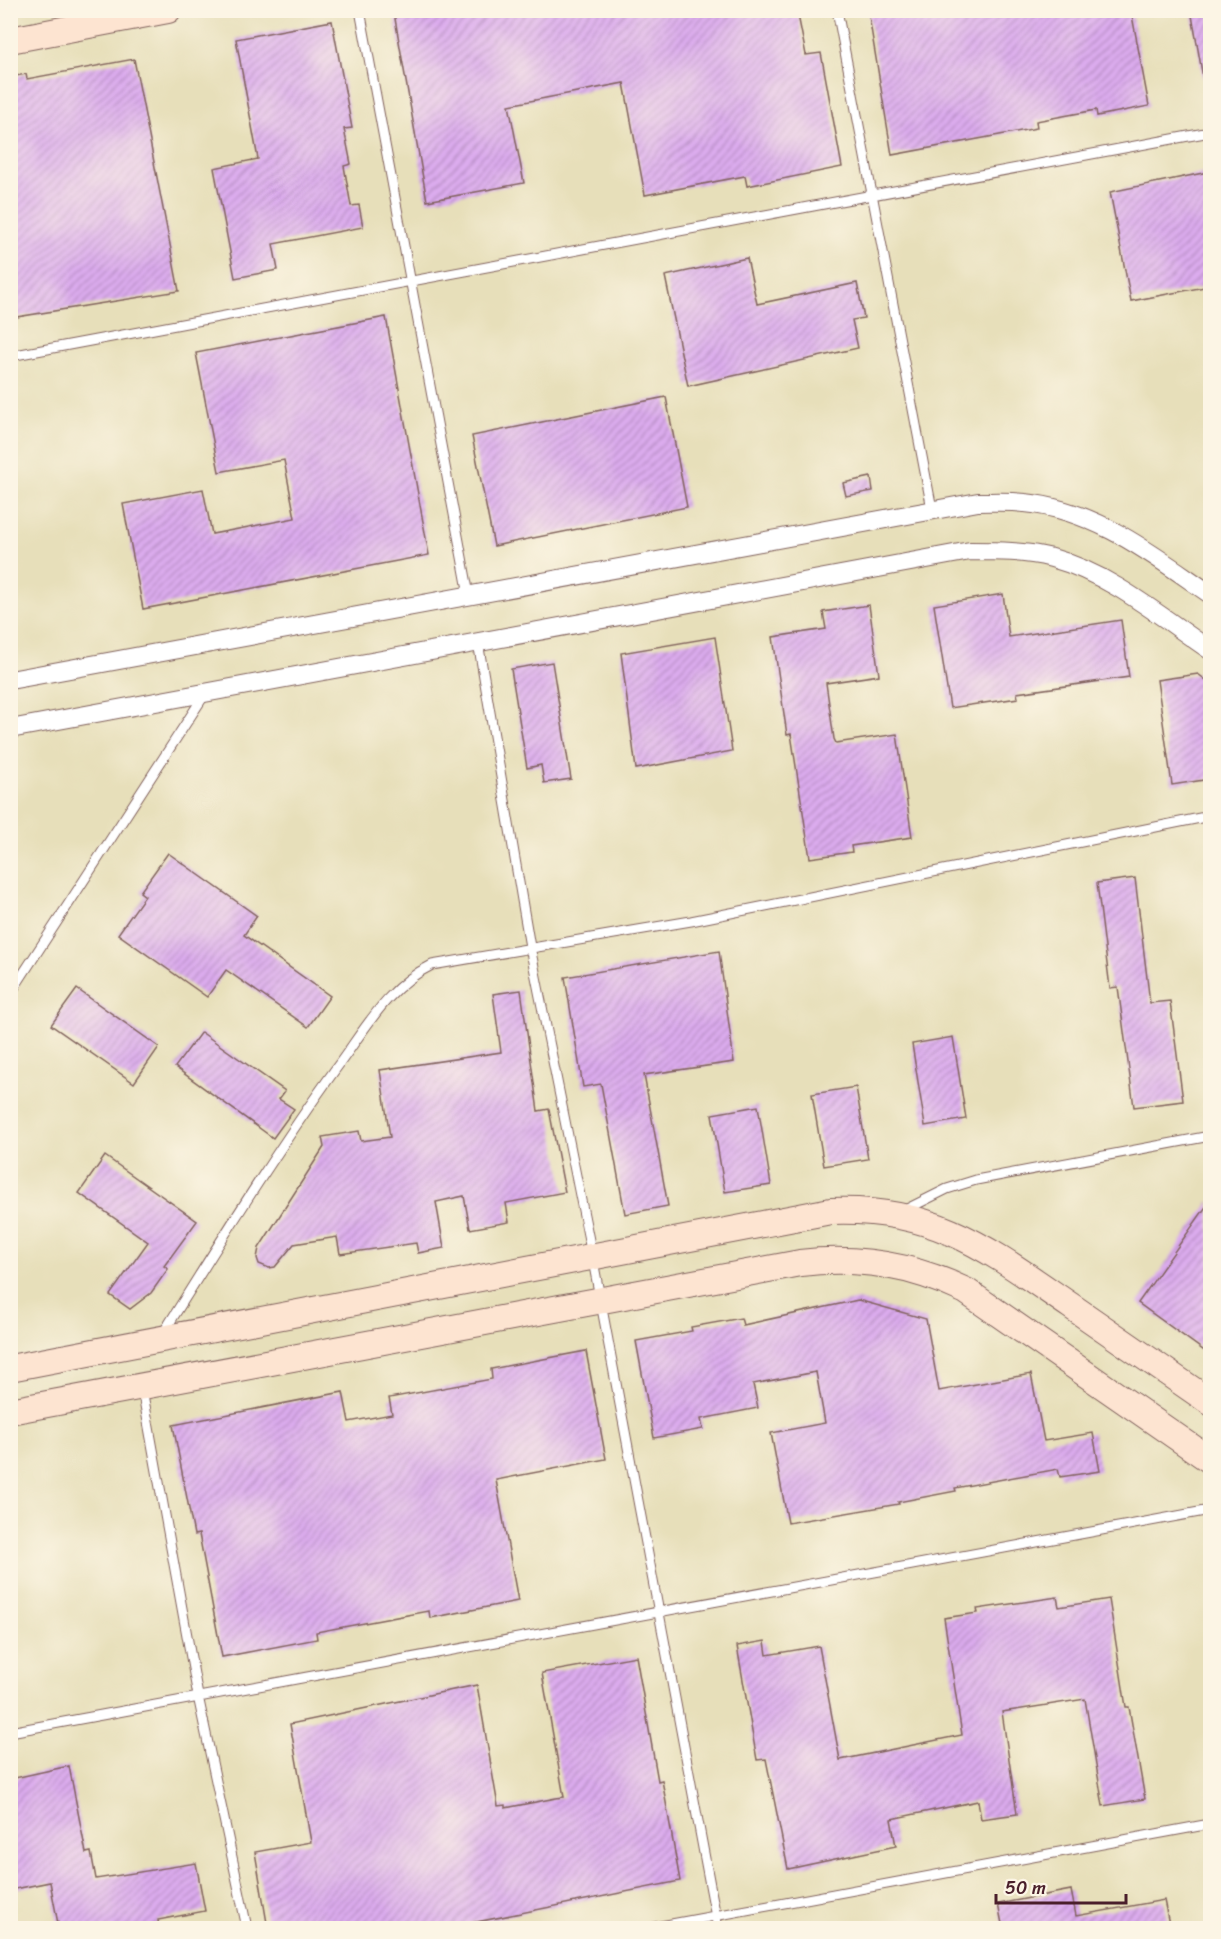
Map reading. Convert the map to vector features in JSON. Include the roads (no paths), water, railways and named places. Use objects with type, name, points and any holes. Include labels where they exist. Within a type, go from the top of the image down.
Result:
[{"type":"street","points":[[10,40],[168,10]]},
{"type":"street","points":[[10,680],[932,509],[990,502],[1026,503],[1072,513],[1116,531],[1210,594]]},
{"type":"street","points":[[10,729],[970,551],[1012,551],[1053,559],[1092,573],[1210,650]]},
{"type":"street","points":[[10,1368],[831,1211],[897,1214],[942,1227],[984,1246],[1210,1402]]},
{"type":"street","points":[[10,1412],[800,1263],[849,1260],[897,1266],[936,1278],[966,1291],[1210,1460]]},
{"type":"lane","points":[[360,10],[469,595]]},
{"type":"lane","points":[[837,10],[932,509]]},
{"type":"lane","points":[[10,356],[1210,132]]},
{"type":"lane","points":[[478,642],[530,947],[601,1301],[718,1929]]},
{"type":"lane","points":[[10,994],[206,692]]},
{"type":"lane","points":[[159,1340],[286,1137],[398,986],[432,965],[691,921],[1210,816]]},
{"type":"lane","points":[[897,1214],[931,1196],[976,1180],[1210,1136]]},
{"type":"lane","points":[[142,1387],[198,1696],[247,1929]]},
{"type":"lane","points":[[10,1732],[1210,1510]]},
{"type":"lane","points":[[650,1929],[1210,1824]]}]
